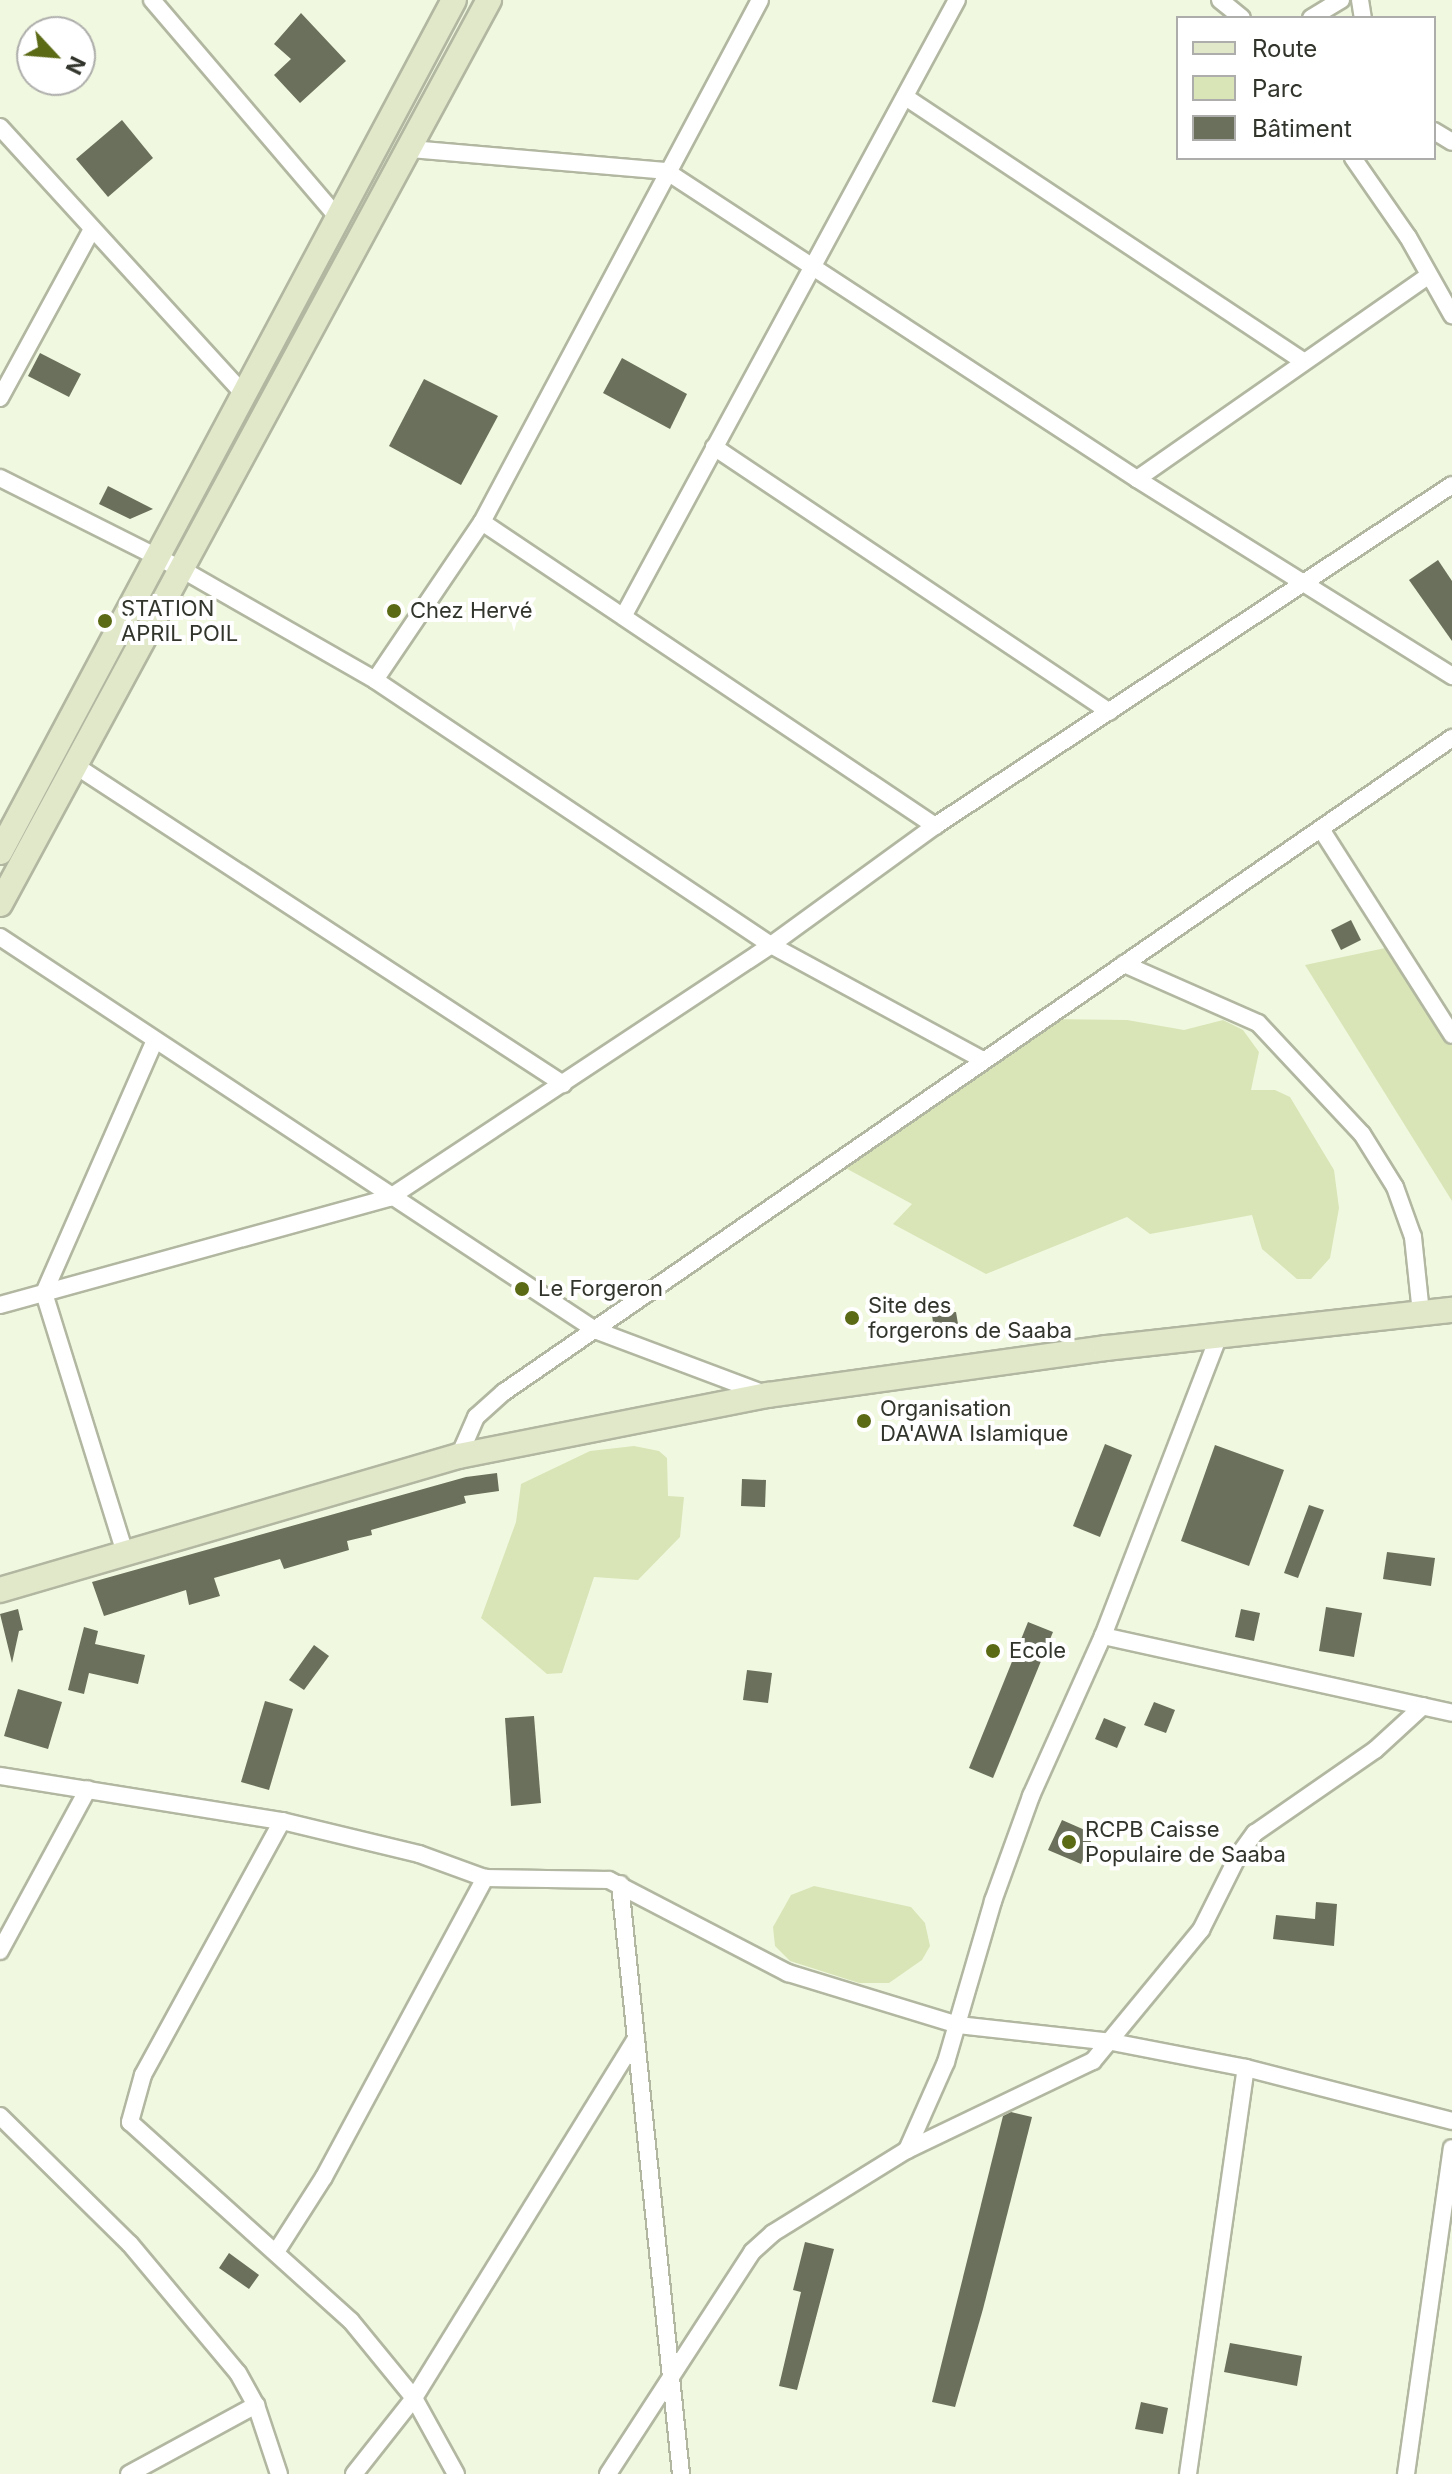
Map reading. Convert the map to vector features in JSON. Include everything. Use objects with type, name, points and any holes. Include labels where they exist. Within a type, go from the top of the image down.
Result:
[{"type":"street","points":[[152,0],[340,220]]},
{"type":"street","points":[[0,904],[489,0]]},
{"type":"street","points":[[375,680],[482,522],[666,171],[760,0]]},
{"type":"street","points":[[1220,0],[1240,16]]},
{"type":"street","points":[[1314,16],[1341,0]]},
{"type":"street","points":[[0,852],[340,220],[451,1]]},
{"type":"street","points":[[624,615],[812,263],[907,98],[952,2]]},
{"type":"street","points":[[907,98],[1303,361]]},
{"type":"street","points":[[0,127],[246,396]]},
{"type":"street","points":[[410,149],[666,171],[812,263],[1137,479],[1452,676]]},
{"type":"street","points":[[1354,160],[1408,237],[1427,277],[1452,315]]},
{"type":"street","points":[[0,398],[92,229]]},
{"type":"street","points":[[1137,479],[1427,277]]},
{"type":"street","points":[[714,447],[1110,712]]},
{"type":"street","points":[[0,478],[183,570],[375,680],[771,945],[983,1060]]},
{"type":"street","points":[[0,1305],[389,1198],[771,945],[935,826],[1307,585],[1452,485]]},
{"type":"street","points":[[482,522],[935,826]]},
{"type":"street","points":[[459,1456],[476,1417],[595,1330],[1452,738]]},
{"type":"street","points":[[76,766],[563,1084]]},
{"type":"street","points":[[1321,829],[1452,1035]]},
{"type":"street","points":[[0,937],[389,1198],[595,1330],[768,1395]]},
{"type":"street","points":[[1124,964],[1258,1023],[1362,1134],[1395,1187],[1413,1237],[1421,1313]]},
{"type":"street","points":[[125,1553],[44,1293],[155,1040]]},
{"type":"street","points":[[0,1590],[459,1456],[768,1395],[1219,1336],[1452,1310]]},
{"type":"street","points":[[907,2150],[958,2025],[993,1901],[1026,1811],[1103,1636],[1219,1336]]},
{"type":"street","points":[[1103,1636],[1452,1713]]},
{"type":"street","points":[[608,2474],[752,2252],[785,2225],[907,2150],[1081,2068],[1112,2042],[1201,1930],[1247,1842],[1375,1750],[1423,1706]]},
{"type":"street","points":[[0,1776],[282,1821],[419,1854],[485,1878],[620,1884],[788,1973],[958,2025],[1112,2042],[1246,2068],[1452,2121]]},
{"type":"street","points":[[0,1951],[88,1789]]},
{"type":"street","points":[[282,1821],[143,2075],[130,2122],[351,2321],[414,2398],[456,2474]]},
{"type":"street","points":[[276,2252],[324,2177],[485,1878]]},
{"type":"street","points":[[620,1884],[681,2474]]},
{"type":"street","points":[[361,2470],[414,2398],[636,2039]]},
{"type":"street","points":[[1188,2474],[1246,2068]]},
{"type":"street","points":[[0,2116],[130,2244],[238,2373],[256,2405],[279,2474]]},
{"type":"street","points":[[1406,2474],[1452,2148]]},
{"type":"street","points":[[129,2474],[256,2405]]},
{"type":"green space","points":[[1390,947],[1452,1046],[1452,1201],[1305,965]]},
{"type":"green space","points":[[1049,1019],[1127,1020],[1184,1030],[1223,1020],[1243,1030],[1259,1052],[1251,1090],[1275,1090],[1290,1097],[1334,1170],[1339,1208],[1330,1258],[1311,1279],[1297,1279],[1262,1249],[1252,1215],[1150,1234],[1127,1217],[986,1274],[893,1224],[912,1204],[838,1164]]},
{"type":"green space","points":[[634,1446],[659,1451],[667,1458],[668,1496],[684,1497],[680,1537],[638,1580],[594,1577],[562,1673],[547,1674],[481,1618],[516,1522],[521,1484],[590,1451]]},
{"type":"green space","points":[[814,1886],[911,1907],[925,1923],[930,1946],[922,1960],[889,1983],[859,1983],[790,1961],[775,1946],[773,1927],[791,1895]]},
{"type":"building","points":[[301,13],[346,61],[300,103],[274,75],[291,59],[274,44]]},
{"type":"building","points":[[122,120],[153,158],[108,197],[76,159]]},
{"type":"building","points":[[40,353],[81,374],[69,397],[28,376]]},
{"type":"building","points":[[622,358],[687,394],[670,429],[603,393]]},
{"type":"building","points":[[424,379],[498,416],[461,485],[389,446]]},
{"type":"building","points":[[108,486],[153,509],[130,519],[99,504]]},
{"type":"building","points":[[1438,560],[1452,581],[1452,641],[1409,580]]},
{"type":"building","points":[[1351,920],[1361,940],[1341,950],[1331,930]]},
{"type":"building","points":[[956,1312],[959,1330],[934,1332],[932,1314]]},
{"type":"building","points":[[1105,1444],[1132,1455],[1100,1537],[1073,1526]]},
{"type":"building","points":[[1215,1445],[1284,1470],[1249,1566],[1181,1541]]},
{"type":"building","points":[[497,1473],[499,1491],[464,1496],[466,1503],[371,1530],[372,1535],[347,1541],[349,1550],[284,1569],[280,1559],[214,1578],[220,1596],[189,1605],[186,1590],[104,1616],[92,1582],[466,1477]]},
{"type":"building","points":[[742,1479],[766,1480],[765,1507],[741,1506]]},
{"type":"building","points":[[1309,1505],[1324,1510],[1298,1578],[1284,1573]]},
{"type":"building","points":[[1387,1552],[1435,1558],[1431,1586],[1383,1579]]},
{"type":"building","points":[[1326,1607],[1362,1613],[1354,1657],[1319,1651]]},
{"type":"building","points":[[18,1609],[23,1630],[19,1631],[12,1663],[0,1614]]},
{"type":"building","points":[[1241,1609],[1260,1613],[1254,1641],[1235,1637]]},
{"type":"building","points":[[1028,1622],[1053,1632],[993,1778],[969,1768]]},
{"type":"building","points":[[84,1627],[98,1631],[95,1644],[145,1655],[138,1684],[89,1673],[84,1694],[68,1690]]},
{"type":"building","points":[[314,1645],[329,1656],[304,1690],[289,1680]]},
{"type":"building","points":[[747,1670],[772,1673],[768,1703],[743,1700]]},
{"type":"building","points":[[18,1689],[62,1702],[48,1749],[4,1736]]},
{"type":"building","points":[[265,1701],[293,1709],[269,1790],[241,1782]]},
{"type":"building","points":[[1154,1702],[1175,1710],[1166,1733],[1144,1725]]},
{"type":"building","points":[[534,1716],[541,1803],[511,1806],[505,1718]]},
{"type":"building","points":[[1104,1718],[1126,1727],[1117,1748],[1095,1739]]},
{"type":"building","points":[[1062,1820],[1094,1834],[1081,1864],[1048,1850]]},
{"type":"building","points":[[1316,1902],[1337,1904],[1334,1946],[1273,1939],[1276,1915],[1315,1919]]},
{"type":"building","points":[[1011,2112],[1032,2117],[983,2309],[955,2407],[932,2402],[1003,2116]]},
{"type":"building","points":[[805,2242],[834,2249],[797,2390],[779,2386],[801,2292],[793,2290]]},
{"type":"building","points":[[229,2253],[259,2275],[249,2289],[219,2268]]},
{"type":"building","points":[[1230,2343],[1302,2356],[1297,2386],[1224,2372]]},
{"type":"building","points":[[1141,2402],[1168,2408],[1163,2434],[1135,2429]]},
{"type":"place","name":"Chez Hervé","points":[[394,611]]},
{"type":"place","name":"STATION APRIL POIL","points":[[105,621]]},
{"type":"place","name":"Le Forgeron","points":[[522,1289]]},
{"type":"place","name":"Site des forgerons de Saaba","points":[[852,1318]]},
{"type":"place","name":"Organisation DA'AWA Islamique","points":[[864,1421]]},
{"type":"place","name":"Ecole","points":[[993,1651]]},
{"type":"place","name":"RCPB Caisse Populaire de Saaba","points":[[1069,1842]]}]
